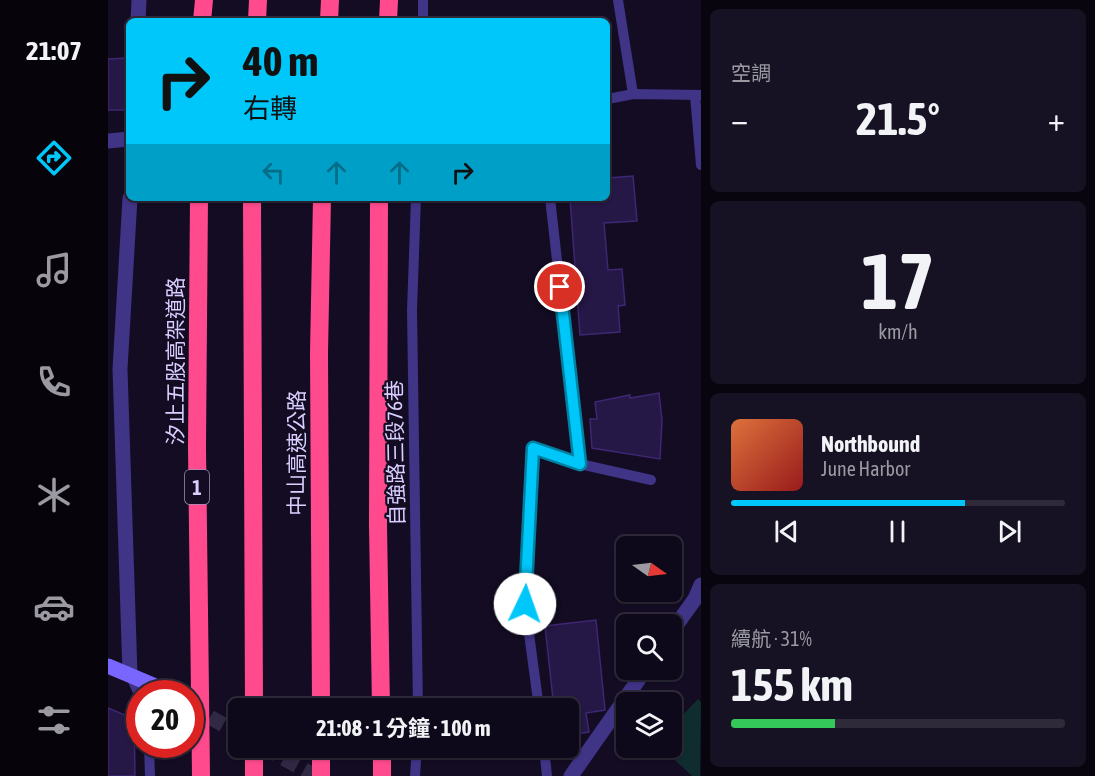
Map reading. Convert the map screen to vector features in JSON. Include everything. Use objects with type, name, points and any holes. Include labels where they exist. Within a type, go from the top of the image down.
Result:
[{"type":"highway","points":[[202,18],[204,0]]},
{"type":"highway","points":[[257,18],[258,0]]},
{"type":"highway","points":[[329,18],[330,0]]},
{"type":"highway","points":[[388,18],[389,0]]},
{"type":"highway","name":"汐止五股高架道路","points":[[199,201],[197,447],[201,776]]},
{"type":"highway","name":"中山高速公路","points":[[252,201],[254,698]]},
{"type":"highway","name":"中山高速公路","points":[[321,698],[319,353],[322,201]]},
{"type":"highway","points":[[379,201],[378,525],[381,698]]},
{"type":"highway","points":[[254,758],[254,776]]},
{"type":"highway","points":[[321,758],[321,776]]},
{"type":"highway","points":[[382,758],[382,776]]},
{"type":"street","points":[[138,18],[139,0]]},
{"type":"street","points":[[108,141],[126,139]]},
{"type":"street","points":[[130,201],[114,370],[130,674]]},
{"type":"street","points":[[682,616],[700,585]]},
{"type":"street","points":[[108,666],[143,680]]},
{"type":"street","points":[[571,776],[638,680]]},
{"type":"lane","points":[[423,0],[423,18]]},
{"type":"lane","points":[[618,0],[633,94]]},
{"type":"lane","points":[[610,99],[633,94],[698,95],[700,165]]},
{"type":"lane","name":"自強路三段76巷","points":[[416,201],[412,310],[418,698]]},
{"type":"lane","points":[[550,201],[580,464]]},
{"type":"lane","points":[[537,698],[525,604],[533,448],[580,464],[651,480]]},
{"type":"lane","points":[[130,674],[133,680]]},
{"type":"lane","points":[[149,758],[150,776]]},
{"type":"lane","points":[[415,776],[416,758]]},
{"type":"lane","points":[[545,758],[547,776]]},
{"type":"green space","points":[[698,699],[701,702],[700,776],[692,776],[673,758],[682,758],[682,716]]},
{"type":"building","points":[[126,58],[126,110],[108,110],[108,59]]},
{"type":"building","points":[[633,176],[637,221],[604,223],[608,270],[622,269],[625,305],[618,306],[620,332],[580,335],[570,201],[610,201],[610,178]]},
{"type":"building","points":[[659,393],[662,420],[660,459],[592,448],[590,419],[597,419],[595,402],[630,395],[630,398]]},
{"type":"building","points":[[596,620],[605,710],[586,713],[589,732],[579,733],[579,698],[553,698],[545,626]]},
{"type":"building","points":[[108,708],[126,716],[126,758],[135,758],[135,776],[108,776]]},
{"type":"tunnel","points":[[204,714],[228,727]]},
{"type":"tunnel","points":[[283,758],[315,776]]},
{"type":"route","points":[[525,604],[533,448],[580,464],[560,287]]}]
